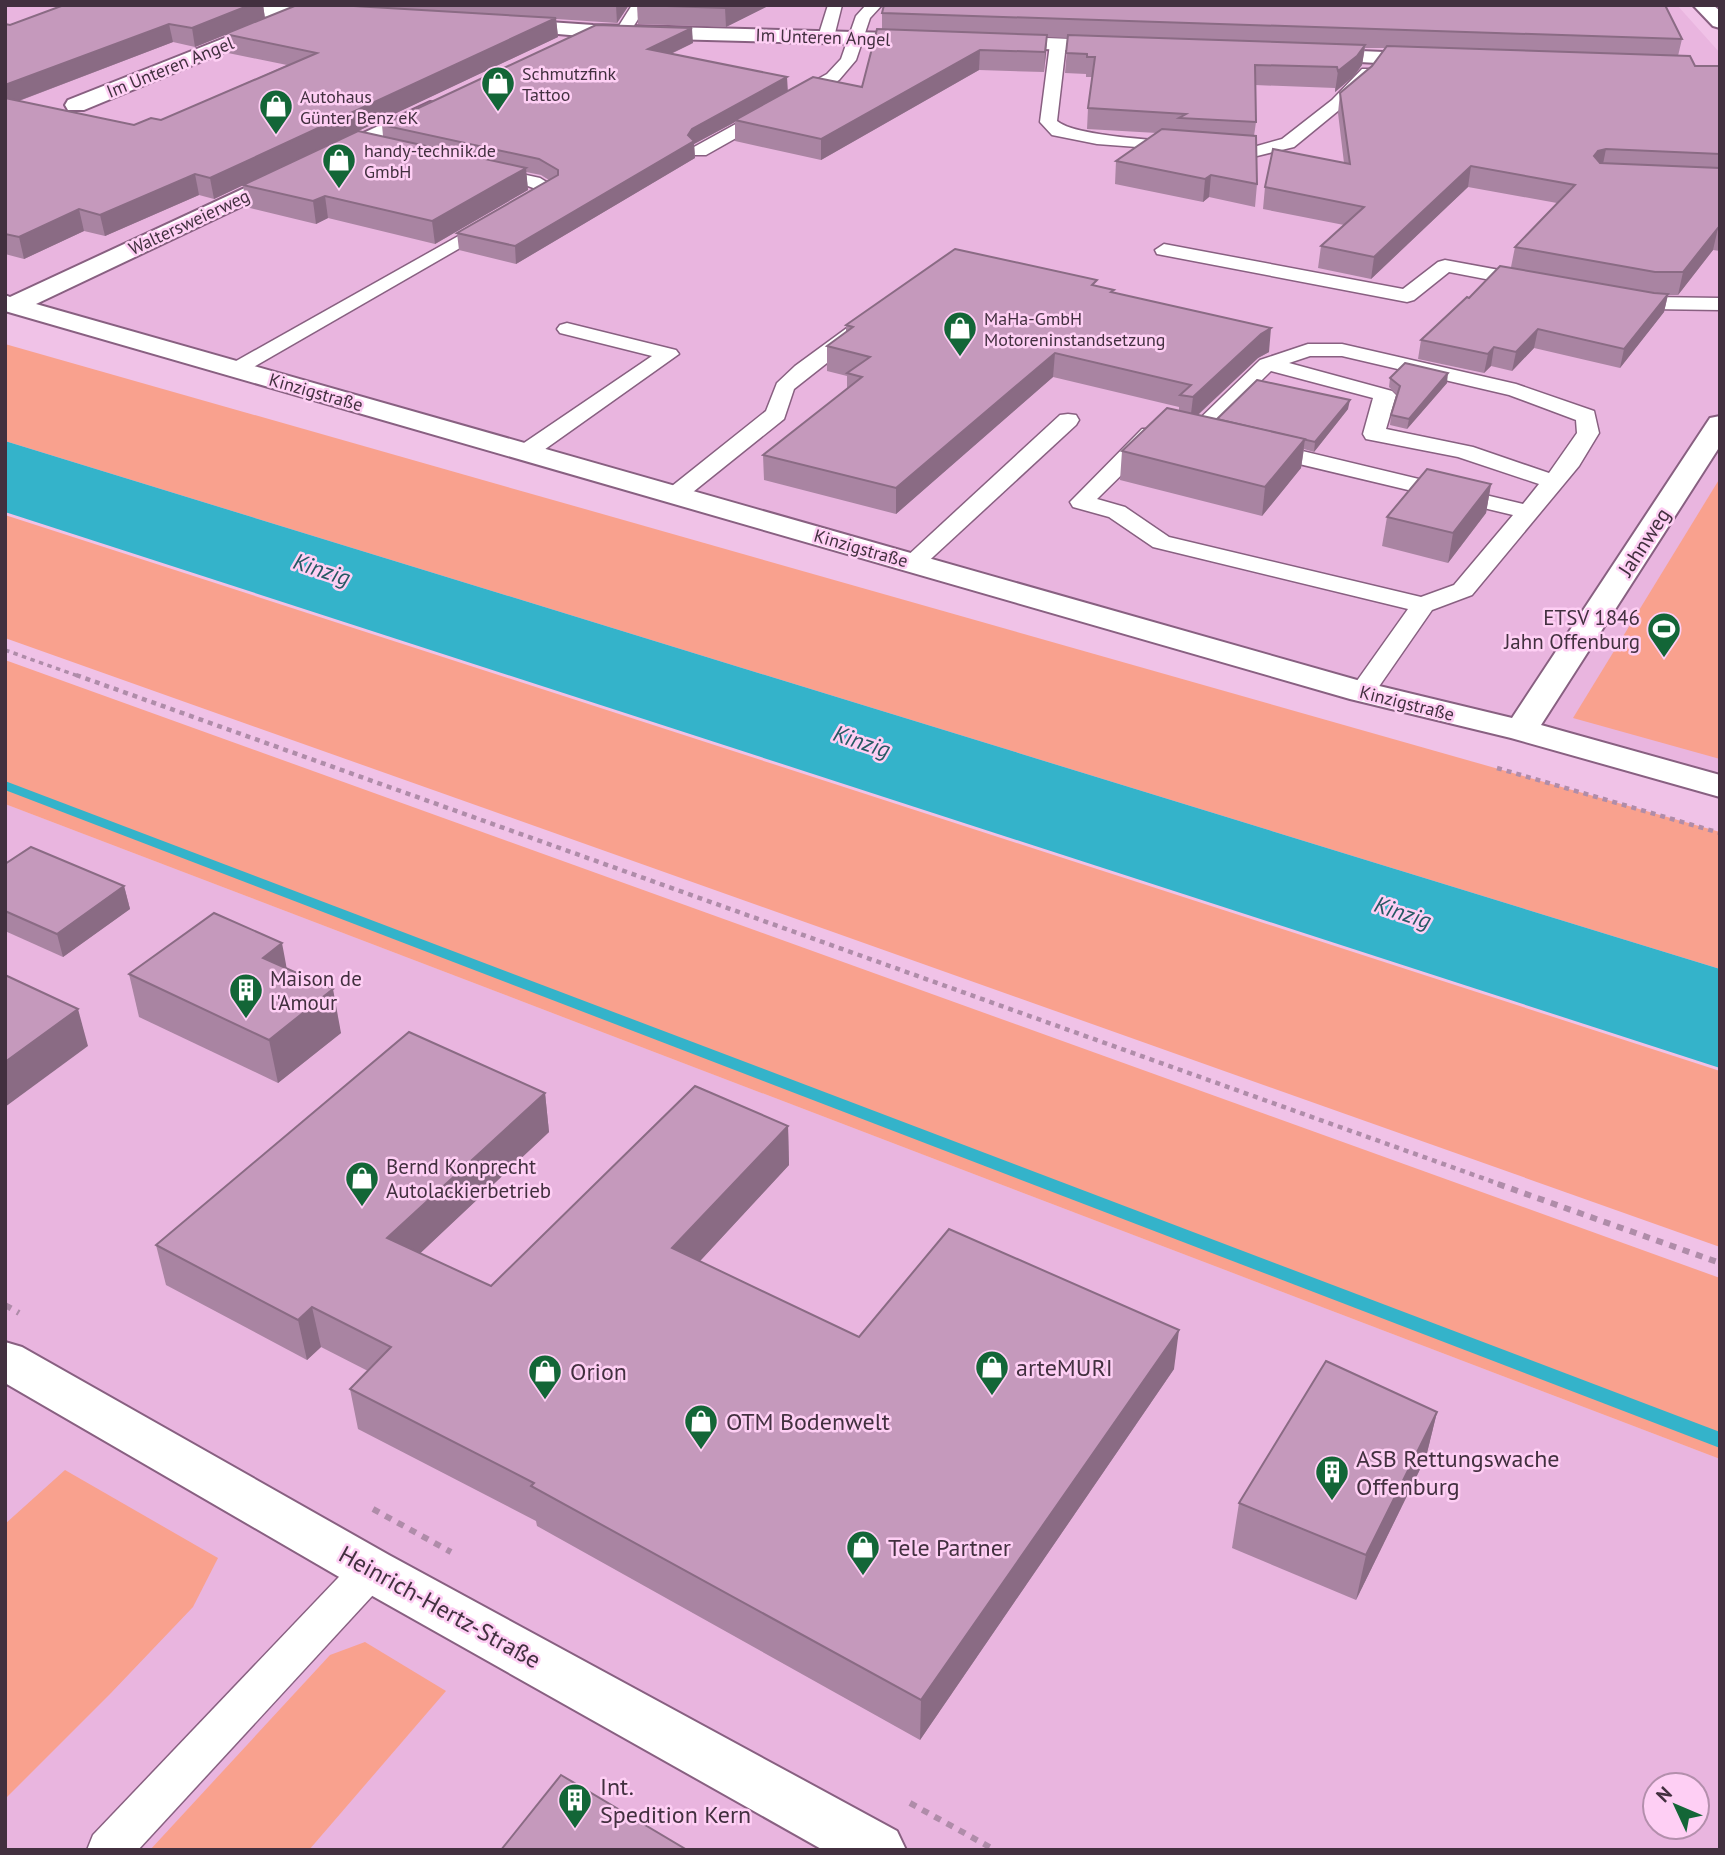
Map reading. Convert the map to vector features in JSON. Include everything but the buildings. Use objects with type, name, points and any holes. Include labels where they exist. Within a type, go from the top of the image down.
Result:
[{"type":"street","name":"Im Unteren Angel","points":[[176,5],[358,16]]},
{"type":"street","points":[[1702,5],[1720,22]]},
{"type":"street","name":"Im Unteren Angel","points":[[76,105],[303,13]]},
{"type":"street","name":"Im Unteren Angel","points":[[483,24],[593,31],[952,41]]},
{"type":"street","points":[[556,48],[593,31]]},
{"type":"street","points":[[979,42],[1142,48]]},
{"type":"street","points":[[1295,54],[1447,60]]},
{"type":"street","name":"Waltersweierweg","points":[[9,304],[444,101]]},
{"type":"street","name":"Kinzigstraße","points":[[9,304],[1362,692],[1521,730],[1720,786]]},
{"type":"street","name":"Jahnweg","points":[[1521,730],[1720,425]]},
{"type":"street","name":"Heinrich-Hertz-Straße","points":[[16,1338],[370,1570],[877,1850]]},
{"type":"lane","points":[[623,32],[640,5]]},
{"type":"lane","points":[[826,37],[835,5]]},
{"type":"lane","points":[[700,151],[832,76],[848,60],[858,38],[863,16],[875,5]]},
{"type":"lane","points":[[1058,44],[1048,122],[1058,131],[1097,139],[1257,151],[1288,143],[1338,103],[1362,80],[1379,58]]},
{"type":"lane","points":[[357,143],[382,148]]},
{"type":"lane","points":[[236,369],[549,189],[534,182],[472,168]]},
{"type":"lane","points":[[1164,250],[1407,296],[1445,266],[1554,285]]},
{"type":"lane","points":[[1609,295],[1650,303],[1720,304]]},
{"type":"lane","points":[[675,495],[776,414],[785,387],[802,370],[879,313]]},
{"type":"lane","points":[[526,452],[668,354],[567,329]]},
{"type":"lane","points":[[1196,433],[1267,365],[1308,349],[1342,350],[1516,390],[1586,416],[1588,433],[1571,461],[1463,590],[1423,606],[1362,692]]},
{"type":"lane","points":[[1267,365],[1385,395],[1374,434]]},
{"type":"lane","points":[[912,563],[1068,421]]},
{"type":"lane","points":[[1423,606],[1161,542],[1117,512],[1081,502],[1160,425],[1528,512]]},
{"type":"lane","points":[[1349,469],[1354,444],[1374,434],[1425,440],[1494,459],[1553,482]]},
{"type":"lane","points":[[109,1850],[370,1570]]},
{"type":"path","points":[[5,650],[1720,1263]]},
{"type":"path","points":[[5,1305],[16,1338]]},
{"type":"path","points":[[360,1502],[457,1555]]},
{"type":"path","points":[[908,1802],[995,1850]]},
{"type":"shaded area","points":[[5,5],[1677,5],[1720,53],[1720,792],[5,310]]},
{"type":"shaded area","points":[[5,344],[1720,832],[1720,969],[5,441]]},
{"type":"shaded area","name":"ETSV 1846 Jahn Offenburg","points":[[1720,478],[1720,759],[1573,718]]},
{"type":"shaded area","points":[[5,515],[1720,1071],[1720,1247],[5,638]]},
{"type":"shaded area","points":[[5,660],[1720,1278],[1720,1459],[5,804]]},
{"type":"shaded area","points":[[5,804],[1720,1459],[1720,1850],[5,1850]]},
{"type":"shaded area","points":[[65,1470],[218,1558],[193,1607],[5,1799],[5,1524]]},
{"type":"shaded area","points":[[365,1642],[446,1691],[309,1850],[150,1850],[330,1655]]},
{"type":"water","name":"Kinzig","points":[[5,441],[1720,969],[1720,1068],[5,512]]},
{"type":"waterway","points":[[5,785],[1720,1440]]},
{"type":"place","name":"Schmutzfink Tattoo","points":[[498,113]]},
{"type":"place","name":"Autohaus Günter Benz eK","points":[[276,136]]},
{"type":"place","name":"handy-technik.de GmbH","points":[[339,190]]},
{"type":"place","name":"MaHa-GmbH Motoreninstandsetzung","points":[[960,358]]},
{"type":"place","name":"ETSV 1846 Jahn Offenburg","points":[[1664,659]]},
{"type":"place","name":"Maison de l'Amour","points":[[246,1020]]},
{"type":"place","name":"Bernd Konprecht Autolackierbetrieb","points":[[362,1208]]},
{"type":"place","name":"arteMURI","points":[[992,1397]]},
{"type":"place","name":"Orion","points":[[545,1401]]},
{"type":"place","name":"OTM Bodenwelt","points":[[701,1451]]},
{"type":"place","name":"ASB Rettungswache Offenburg","points":[[1332,1502]]},
{"type":"place","name":"Tele Partner","points":[[863,1577]]},
{"type":"place","name":"Int. Spedition Kern","points":[[575,1830]]}]
